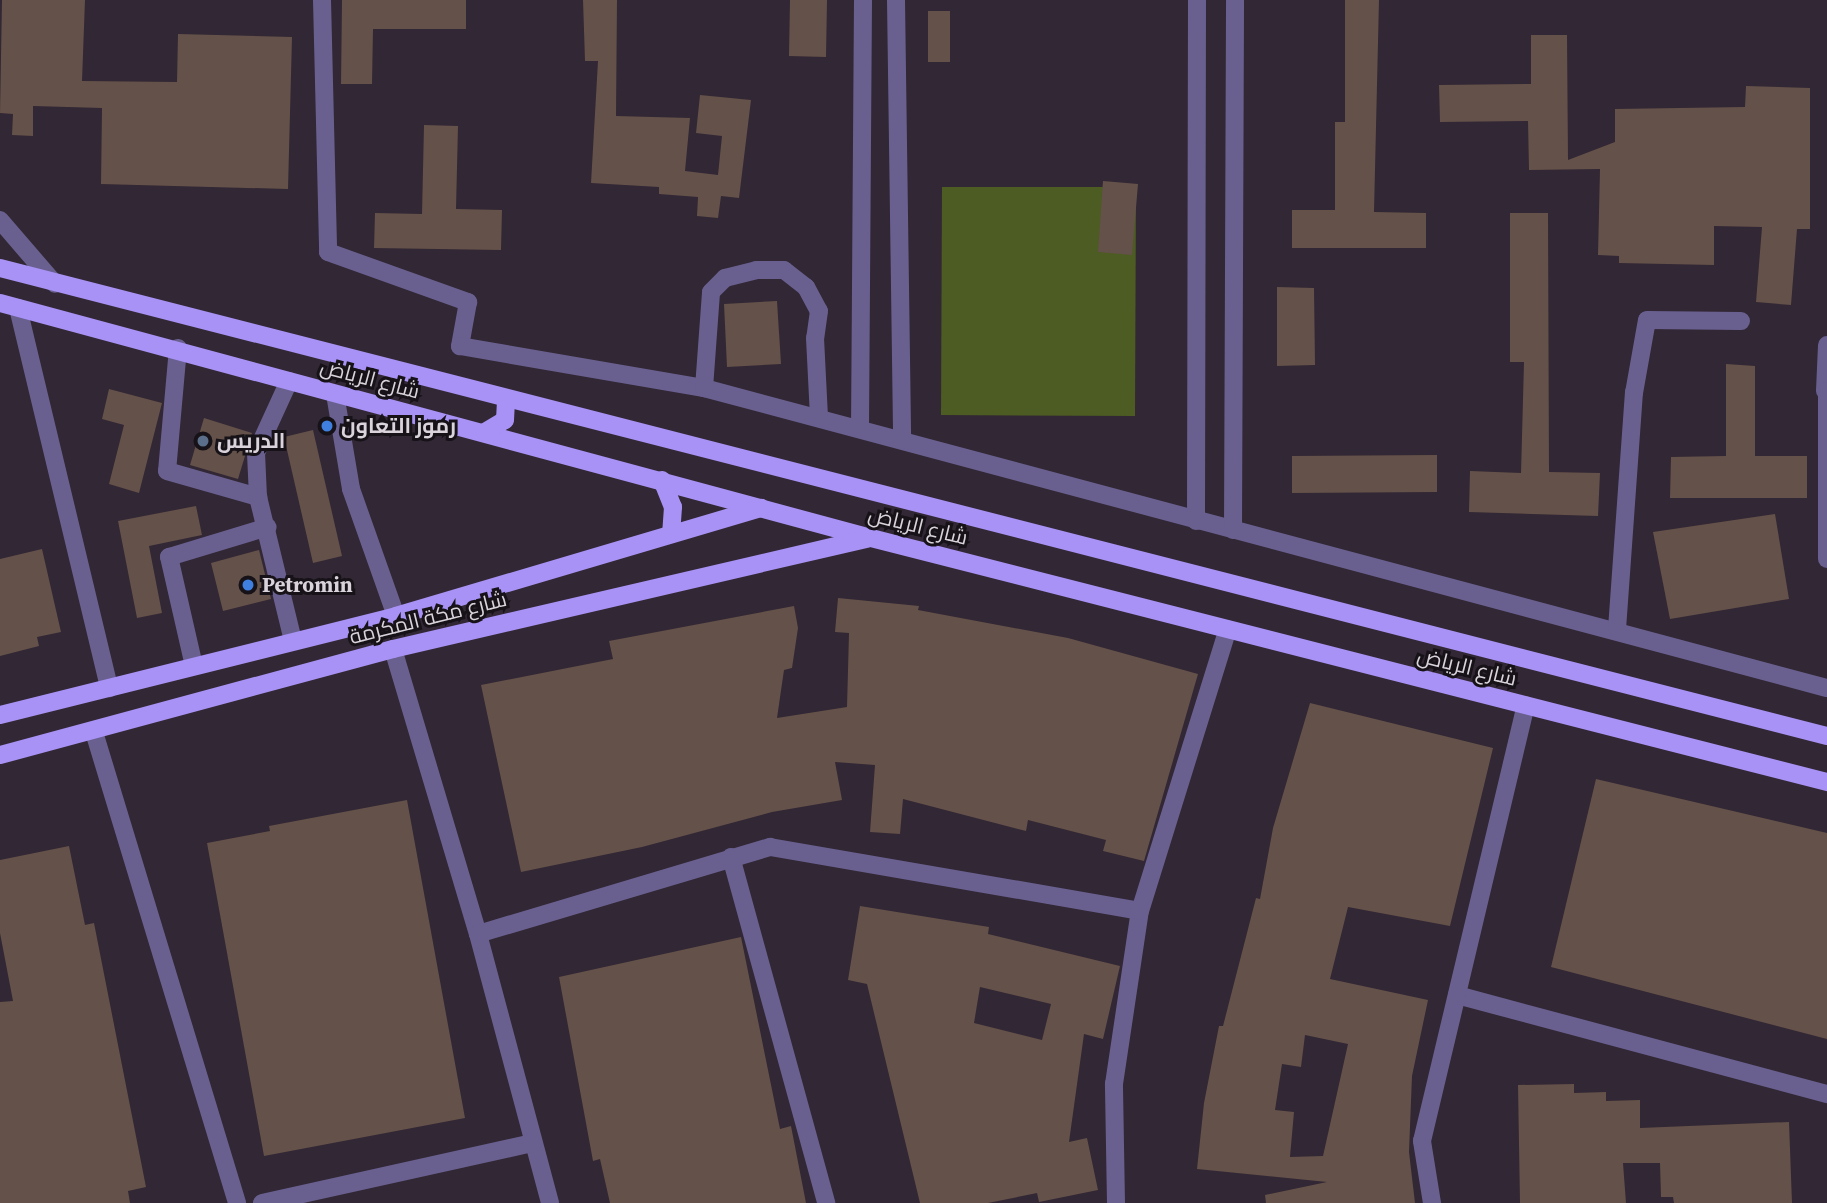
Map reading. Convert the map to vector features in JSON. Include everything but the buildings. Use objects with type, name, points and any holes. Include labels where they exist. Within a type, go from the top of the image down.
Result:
[{"type":"main road","name":"شارع الرياض","points":[[0,268],[506,401],[813,473],[1827,736]]},
{"type":"main road","name":"شارع الرياض","points":[[0,303],[177,348],[335,394],[485,432],[871,538],[1827,782]]},
{"type":"main road","points":[[485,432],[505,419],[506,401]]},
{"type":"main road","points":[[662,480],[673,507],[671,534]]},
{"type":"main road","name":"شارع مكة المكرمة","points":[[0,715],[396,616],[761,508]]},
{"type":"main road","name":"شارع مكة المكرمة","points":[[0,755],[393,649],[871,538]]},
{"type":"street","points":[[322,0],[328,253],[468,302],[460,346],[704,388],[1196,521],[1617,629],[1827,688]]},
{"type":"street","points":[[860,429],[863,0]]},
{"type":"street","points":[[896,0],[902,440]]},
{"type":"street","points":[[1196,521],[1197,0]]},
{"type":"street","points":[[1233,530],[1235,0]]},
{"type":"street","points":[[0,220],[55,284]]},
{"type":"street","points":[[704,388],[711,292],[725,278],[757,270],[784,270],[806,286],[819,311],[815,338],[819,417]]},
{"type":"street","points":[[18,308],[109,688]]},
{"type":"street","points":[[1617,629],[1634,393],[1647,320],[1741,321]]},
{"type":"street","points":[[1827,345],[1827,559]]},
{"type":"street","points":[[177,348],[167,471],[258,497]]},
{"type":"street","points":[[289,381],[256,453],[258,497],[268,527],[293,641]]},
{"type":"street","points":[[335,394],[351,489],[396,616]]},
{"type":"street","points":[[194,666],[169,557],[268,527]]},
{"type":"street","points":[[1116,1203],[1114,1084],[1140,911],[1228,629]]},
{"type":"street","points":[[393,649],[478,934],[550,1203]]},
{"type":"street","points":[[1432,1203],[1422,1141],[1526,705]]},
{"type":"street","points":[[93,732],[237,1203]]},
{"type":"street","points":[[478,934],[771,847],[829,854],[1140,911]]},
{"type":"street","points":[[731,857],[826,1203]]},
{"type":"street","points":[[1457,995],[1827,1094]]},
{"type":"street","points":[[262,1203],[532,1143]]},
{"type":"green space","points":[[942,187],[1136,187],[1135,416],[941,415]]},
{"type":"place","name":"رموز التعاون","points":[[327,426]]},
{"type":"place","name":"الدريس","points":[[203,441]]},
{"type":"place","name":"Petromin","points":[[248,585]]}]
